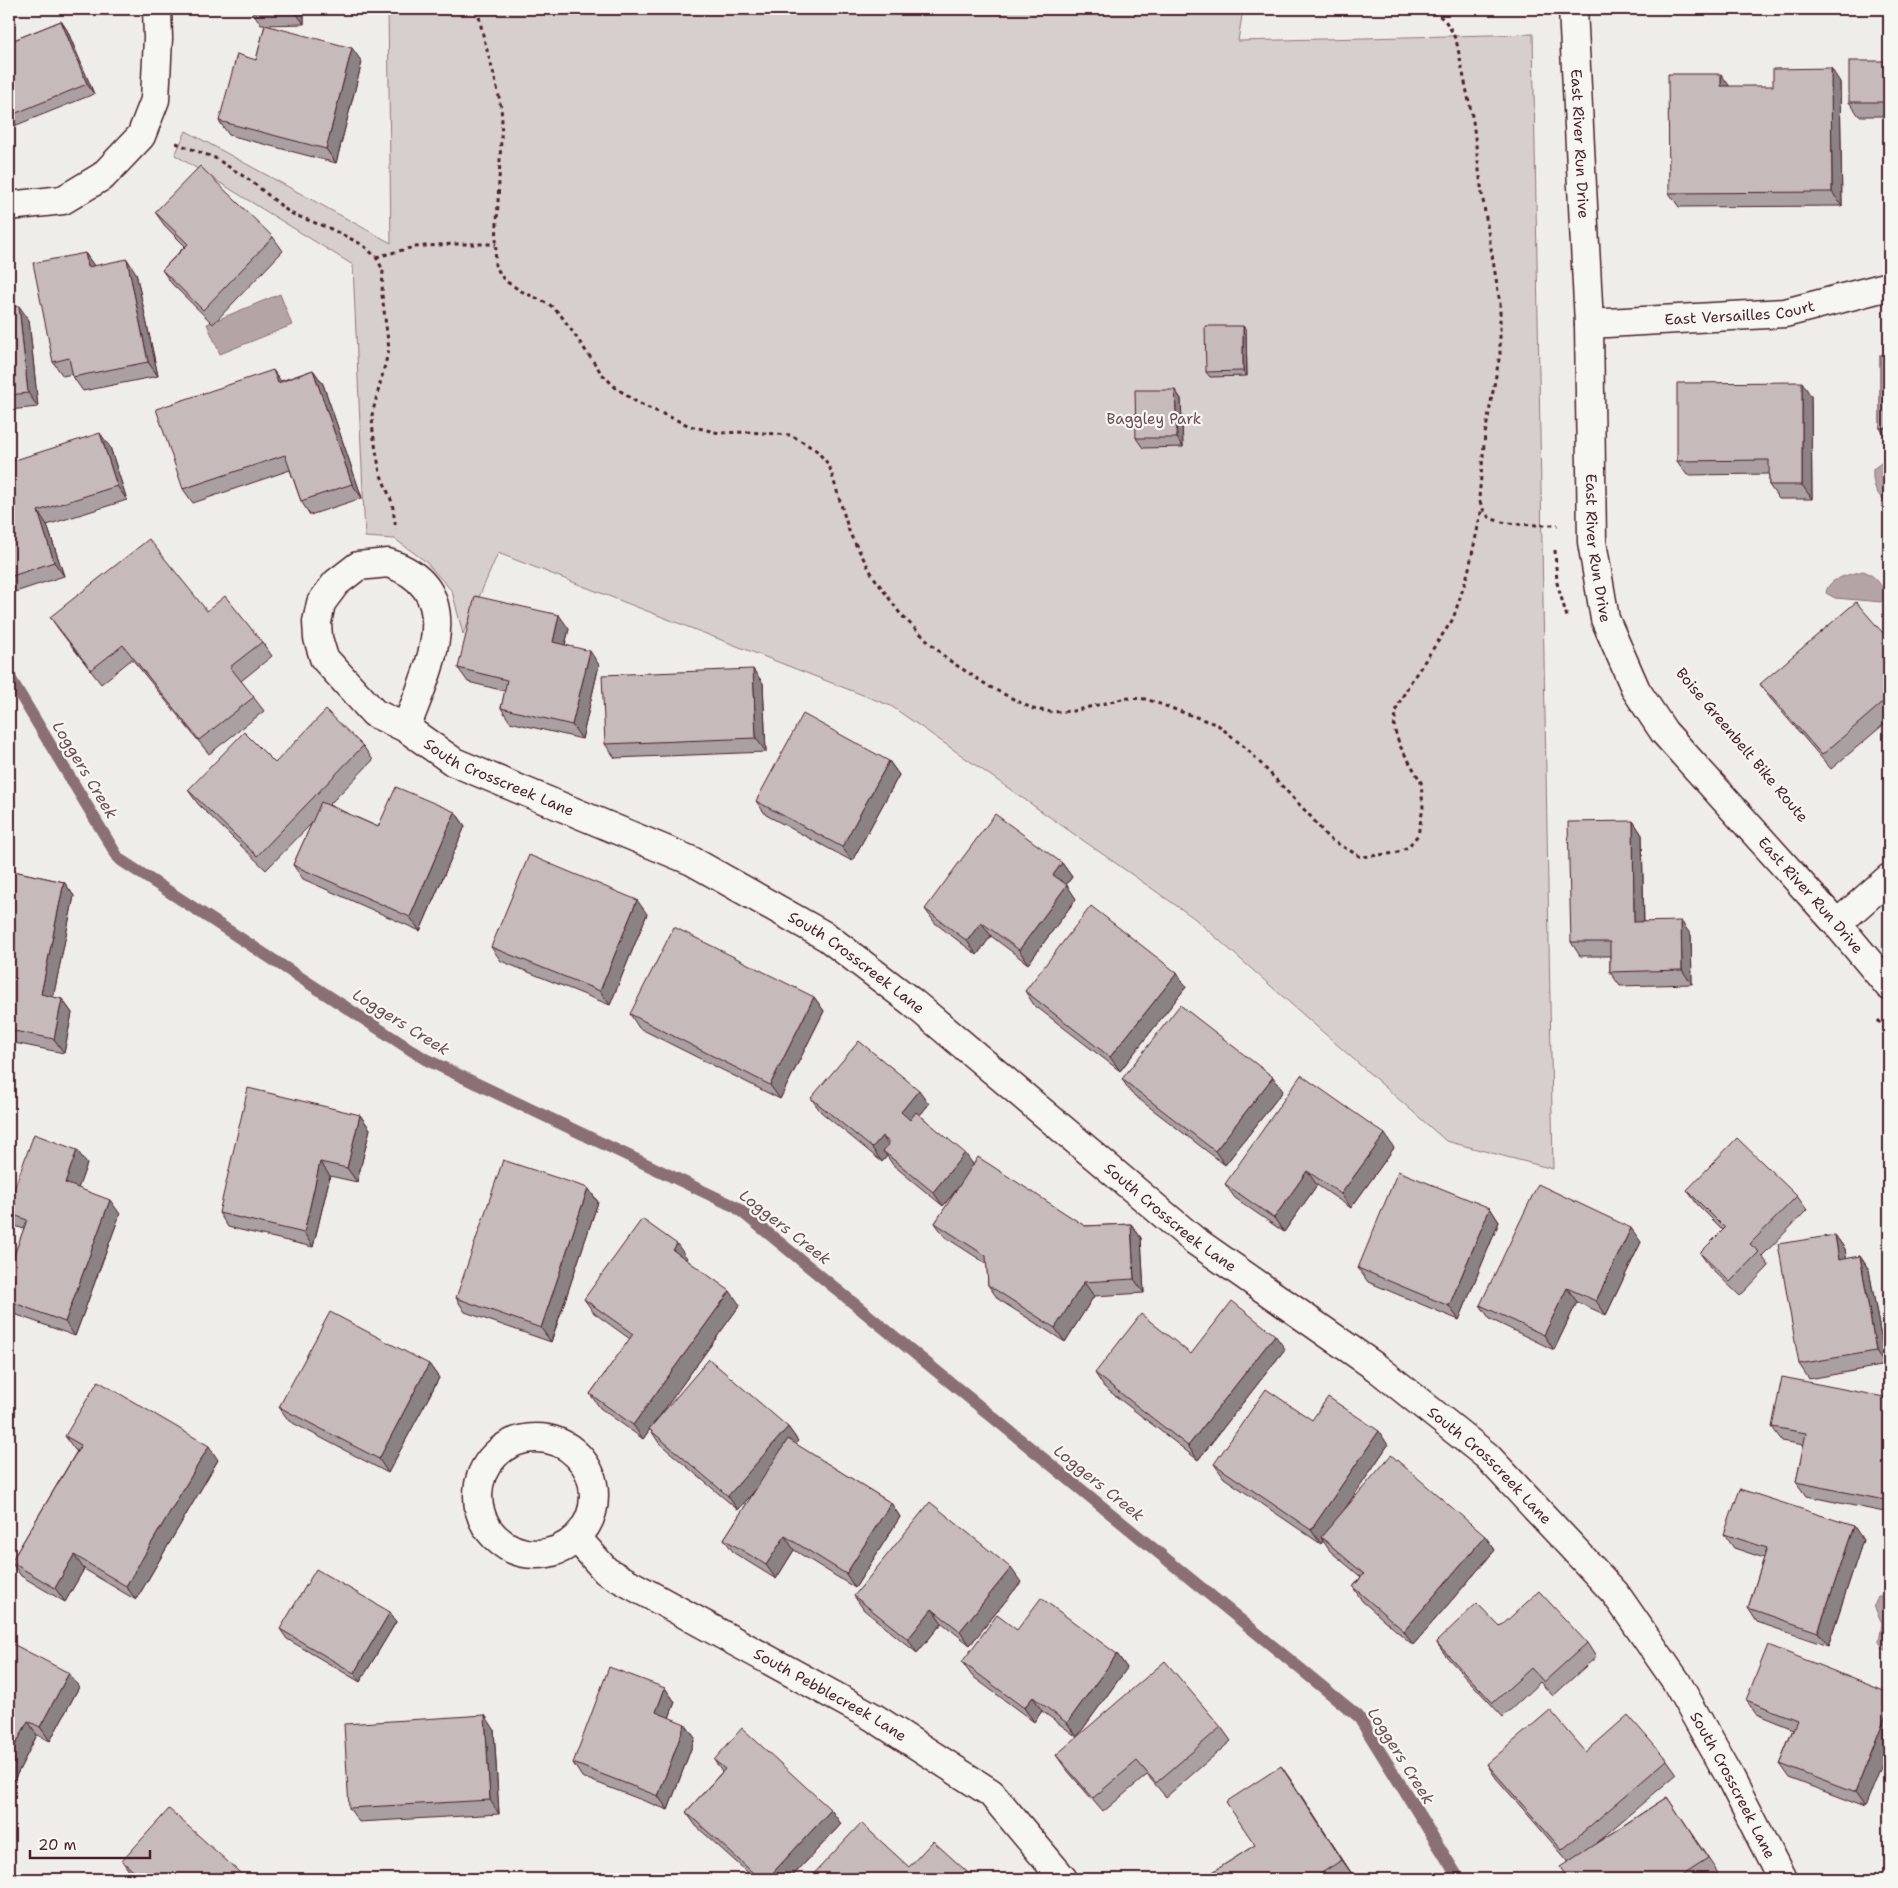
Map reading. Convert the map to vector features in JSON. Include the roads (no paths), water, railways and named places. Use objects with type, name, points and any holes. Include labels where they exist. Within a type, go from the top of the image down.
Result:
[{"type":"street","points":[[9,206],[63,200],[103,176],[141,136],[155,100],[158,38],[157,9]]},
{"type":"street","name":"East River Run Drive","points":[[1573,9],[1589,324],[1592,542],[1605,619],[1636,690],[1664,732],[1837,924],[1889,986]]},
{"type":"street","name":"East Versailles Court","points":[[1589,324],[1785,313],[1889,286]]},
{"type":"street","name":"South Crosscreek Lane","points":[[406,728],[434,653],[438,616],[427,590],[412,573],[388,564],[358,566],[336,583],[321,604],[317,622],[318,638],[324,658],[374,713],[406,728],[454,762],[692,861],[828,937],[912,1002],[1194,1240],[1377,1368],[1487,1456],[1615,1593],[1676,1681],[1729,1775],[1782,1879]]},
{"type":"street","points":[[1837,924],[1889,878]]},
{"type":"street","points":[[527,1438],[545,1438],[563,1444],[578,1455],[588,1470],[594,1487],[594,1506],[588,1523],[577,1538],[560,1550],[540,1554],[520,1552],[502,1543],[487,1529],[478,1510],[477,1490],[483,1471],[494,1454],[509,1443],[527,1438]]},
{"type":"street","name":"South Pebblecreek Lane","points":[[577,1538],[606,1572],[873,1717],[991,1793],[1063,1879]]},
{"type":"waterway","name":"Loggers Creek","points":[[9,676],[119,859],[425,1059],[736,1207],[1358,1716],[1459,1879]]},
{"type":"park label","name":"Baggley Park","points":[[1154,419]]}]
